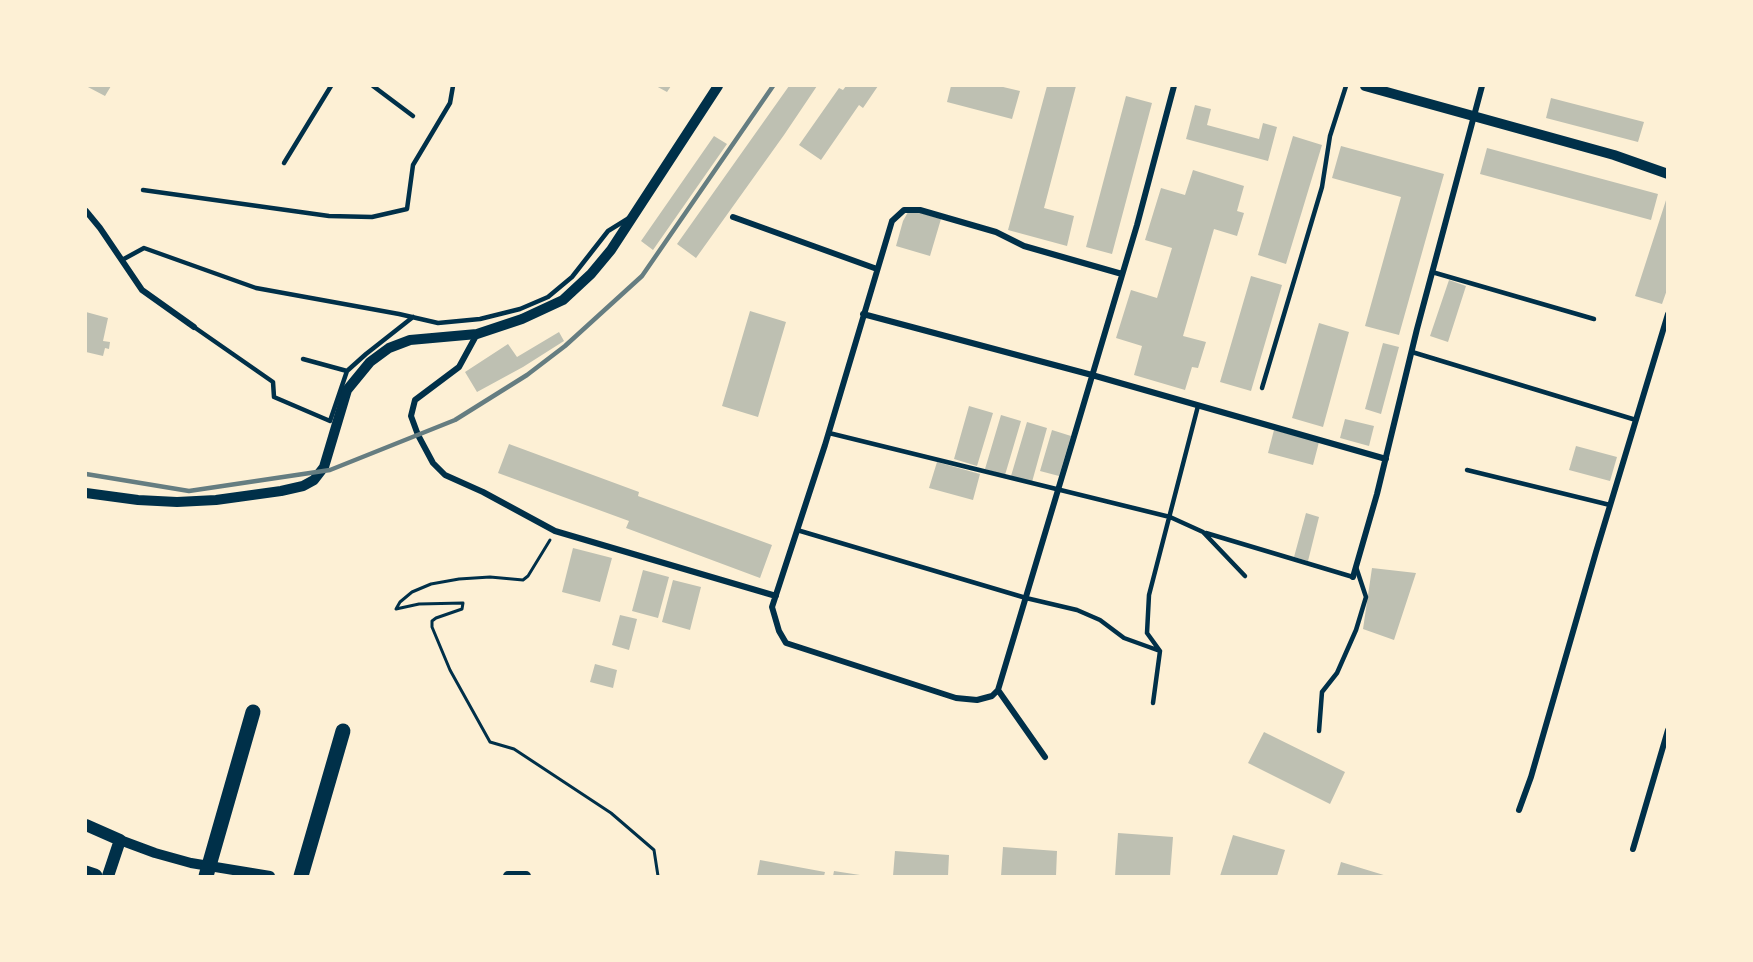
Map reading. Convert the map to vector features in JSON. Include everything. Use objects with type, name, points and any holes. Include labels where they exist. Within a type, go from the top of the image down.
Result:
[{"type":"highway","points":[[206,876],[253,712]]},
{"type":"highway","points":[[301,876],[343,731]]},
{"type":"highway","points":[[86,873],[95,876]]},
{"type":"main road","points":[[86,825],[120,840],[108,876]]},
{"type":"street","points":[[86,494],[138,500],[216,500],[303,486],[314,480],[324,467],[347,390],[370,362],[390,348],[410,340],[477,334],[522,319],[563,300],[591,274],[611,250],[636,213],[718,86]]},
{"type":"street","points":[[1122,274],[1024,246],[996,232],[920,210],[904,210],[892,221],[829,433],[772,607],[778,631],[786,643],[956,698],[976,700],[993,696],[998,690],[1122,274],[1174,86]]},
{"type":"street","points":[[1365,86],[1614,155],[1668,174]]},
{"type":"street","points":[[1353,577],[1386,459],[1432,272],[1482,86]]},
{"type":"street","points":[[86,211],[142,290],[194,327]]},
{"type":"street","points":[[733,217],[877,269]]},
{"type":"street","points":[[863,314],[1092,375],[1386,459]]},
{"type":"street","points":[[1519,810],[1532,777],[1610,505],[1668,314]]},
{"type":"street","points":[[477,334],[459,367],[415,400],[411,416],[433,463],[445,475],[483,492],[555,531],[776,596]]},
{"type":"street","points":[[998,690],[1045,757]]},
{"type":"street","points":[[1633,849],[1667,734]]},
{"type":"street","points":[[120,840],[155,853],[191,862],[270,876]]},
{"type":"street","points":[[508,876],[526,876]]},
{"type":"lane","points":[[284,163],[331,86]]},
{"type":"lane","points":[[373,86],[413,116]]},
{"type":"lane","points":[[143,190],[329,216],[372,217],[407,209],[412,165],[450,103],[453,86]]},
{"type":"lane","points":[[1262,388],[1322,187],[1330,136],[1346,86]]},
{"type":"lane","points":[[122,260],[144,248],[256,288],[438,323],[480,320],[520,309],[548,297],[572,277],[608,231],[636,213]]},
{"type":"lane","points":[[1432,272],[1594,319]]},
{"type":"lane","points":[[194,327],[273,382],[274,397],[330,421],[347,371],[413,317]]},
{"type":"lane","points":[[1412,352],[1636,420]]},
{"type":"lane","points":[[303,359],[347,371]]},
{"type":"lane","points":[[1153,703],[1160,651],[1147,633],[1149,596],[1198,406]]},
{"type":"lane","points":[[829,433],[1170,517],[1203,532],[1353,577]]},
{"type":"lane","points":[[1467,470],[1610,505]]},
{"type":"lane","points":[[797,531],[1026,598],[1077,610],[1100,620],[1124,638],[1160,651]]},
{"type":"lane","points":[[1203,532],[1245,576]]},
{"type":"lane","points":[[1319,731],[1322,692],[1337,673],[1356,630],[1366,597],[1356,567]]},
{"type":"path","points":[[555,531],[528,576],[523,580],[459,579],[431,584],[411,592],[396,609],[419,604],[463,603],[462,609],[435,618],[432,621],[432,627],[450,670],[490,742],[514,749],[611,813],[654,850],[658,876]]},
{"type":"building","points":[[86,86],[111,86],[105,96]]},
{"type":"building","points":[[656,86],[671,86],[667,92]]},
{"type":"building","points":[[789,86],[817,86],[696,258],[677,244]]},
{"type":"building","points":[[846,86],[878,86],[863,108],[859,105],[821,160],[799,145],[839,88],[843,90]]},
{"type":"building","points":[[951,86],[999,86],[1020,91],[1012,119],[947,102]]},
{"type":"building","points":[[1047,86],[1076,86],[1044,208],[1074,216],[1067,246],[1008,230]]},
{"type":"building","points":[[1126,96],[1152,103],[1112,254],[1086,247]]},
{"type":"building","points":[[1551,98],[1644,122],[1638,142],[1546,118]]},
{"type":"building","points":[[1195,105],[1211,109],[1207,125],[1259,139],[1263,123],[1277,127],[1268,161],[1186,139]]},
{"type":"building","points":[[714,136],[727,144],[653,250],[641,241]]},
{"type":"building","points":[[1293,136],[1322,145],[1286,264],[1258,255]]},
{"type":"building","points":[[1341,146],[1444,174],[1399,335],[1365,326],[1401,197],[1332,178]]},
{"type":"building","points":[[1487,148],[1658,194],[1651,220],[1480,174]]},
{"type":"building","points":[[1193,170],[1244,186],[1237,211],[1244,213],[1237,236],[1214,229],[1183,336],[1206,342],[1198,368],[1192,367],[1185,390],[1134,375],[1142,346],[1116,338],[1131,290],[1157,298],[1172,248],[1145,240],[1161,188],[1185,195]]},
{"type":"building","points":[[1668,194],[1668,287],[1662,304],[1635,296]]},
{"type":"building","points":[[914,211],[941,219],[930,256],[896,246],[903,221],[908,212]]},
{"type":"building","points":[[1251,276],[1282,285],[1251,391],[1220,382]]},
{"type":"building","points":[[1449,280],[1466,286],[1448,342],[1430,336]]},
{"type":"building","points":[[750,311],[786,322],[758,417],[722,406]]},
{"type":"building","points":[[86,312],[108,318],[103,341],[110,342],[109,349],[105,348],[103,356],[86,352]]},
{"type":"building","points":[[1319,323],[1349,332],[1323,427],[1292,418]]},
{"type":"building","points":[[559,332],[564,341],[477,392],[465,372],[508,344],[517,357]]},
{"type":"building","points":[[1383,343],[1399,347],[1381,414],[1365,409]]},
{"type":"building","points":[[969,406],[993,413],[977,466],[954,459]]},
{"type":"building","points":[[1001,415],[1021,421],[1005,475],[985,469]]},
{"type":"building","points":[[1345,419],[1374,426],[1369,446],[1340,438]]},
{"type":"building","points":[[1027,422],[1047,428],[1032,482],[1011,476]]},
{"type":"building","points":[[1052,430],[1071,436],[1059,476],[1040,471]]},
{"type":"building","points":[[1274,430],[1319,442],[1313,465],[1268,453]]},
{"type":"building","points":[[509,444],[639,492],[638,496],[772,545],[760,578],[626,528],[629,521],[498,473]]},
{"type":"building","points":[[1576,446],[1617,457],[1610,481],[1569,470]]},
{"type":"building","points":[[937,462],[980,474],[973,500],[929,488]]},
{"type":"building","points":[[1306,513],[1319,517],[1308,561],[1294,557]]},
{"type":"building","points":[[573,548],[612,558],[600,602],[562,592]]},
{"type":"building","points":[[1372,568],[1416,573],[1394,640],[1363,629]]},
{"type":"building","points":[[643,570],[669,577],[658,618],[632,611]]},
{"type":"building","points":[[673,580],[701,587],[690,630],[662,622]]},
{"type":"building","points":[[620,615],[637,619],[629,650],[612,645]]},
{"type":"building","points":[[595,664],[617,670],[613,688],[590,682]]},
{"type":"building","points":[[1264,732],[1345,772],[1330,804],[1248,763]]},
{"type":"building","points":[[1118,833],[1173,837],[1170,876],[1115,876]]},
{"type":"building","points":[[1233,835],[1285,850],[1277,876],[1220,876]]},
{"type":"building","points":[[1003,847],[1057,851],[1056,876],[1001,876]]},
{"type":"building","points":[[895,851],[949,855],[948,876],[893,876]]},
{"type":"building","points":[[760,860],[825,872],[824,876],[757,876]]},
{"type":"building","points":[[1341,862],[1387,876],[1337,876]]},
{"type":"building","points":[[834,871],[860,875],[860,876],[833,876]]},
{"type":"railway","points":[[86,474],[189,491],[330,470],[455,420],[527,375],[565,346],[642,276],[773,86]]}]
